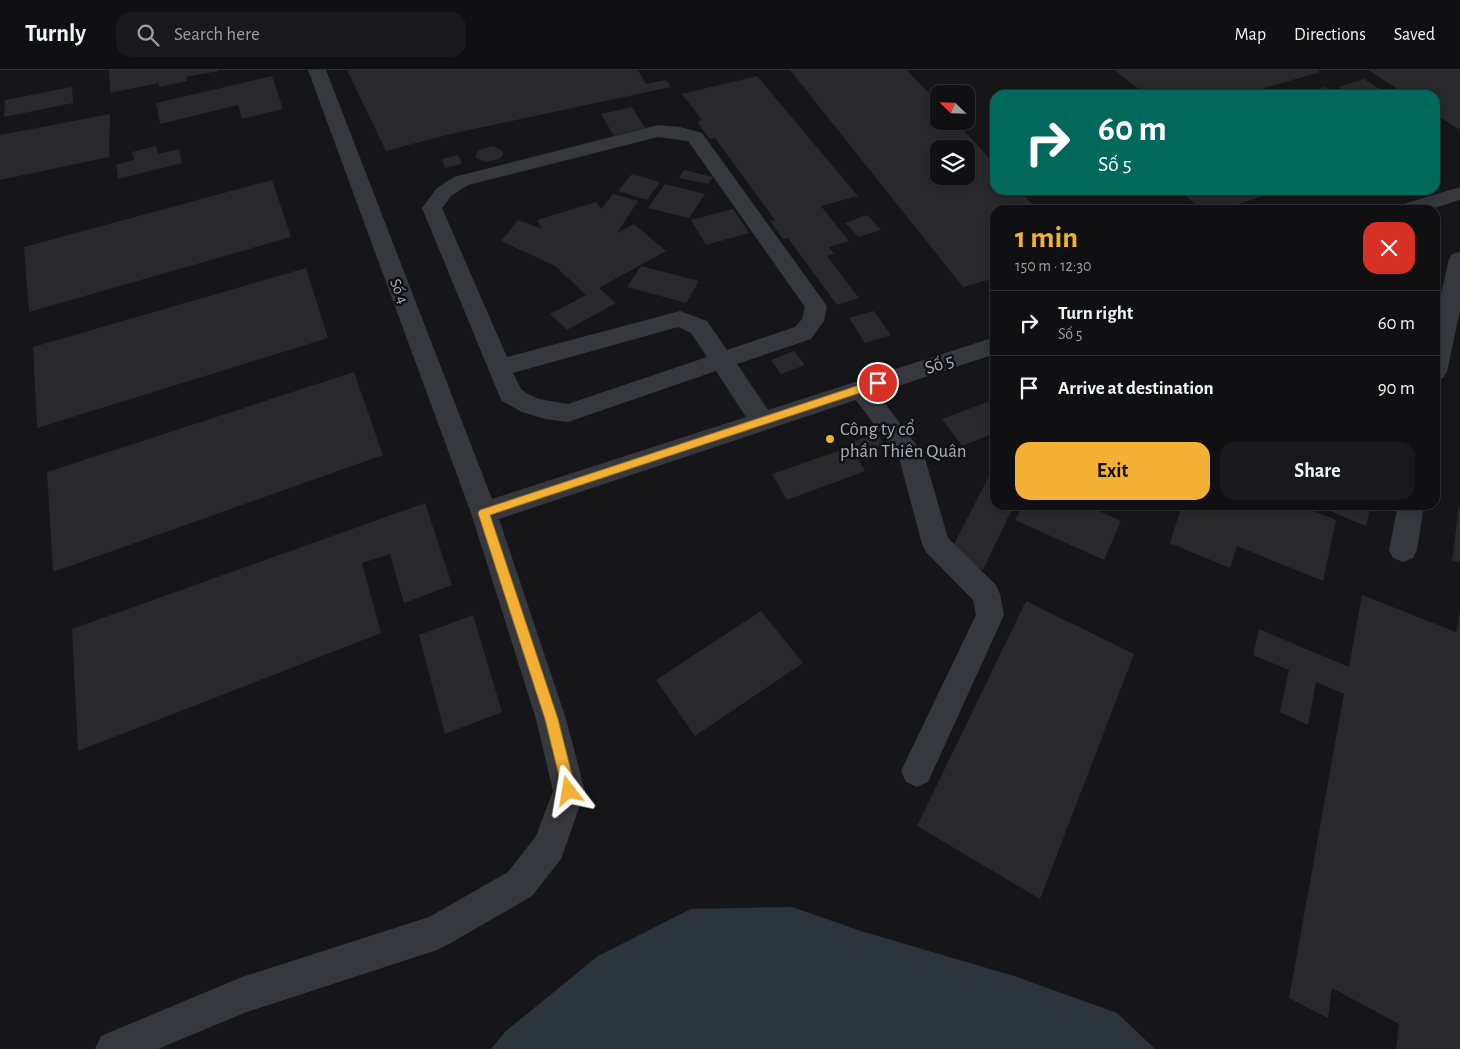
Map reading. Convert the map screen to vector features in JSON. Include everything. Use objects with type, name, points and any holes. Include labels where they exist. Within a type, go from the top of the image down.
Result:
[{"type":"street","name":"Số 4","points":[[114,1049],[242,995],[437,932],[520,884],[549,847],[569,791],[551,719],[484,513],[317,70]]},
{"type":"street","points":[[658,131],[680,133],[695,137],[816,306],[813,321],[803,333],[723,360],[568,412],[546,411],[519,401],[511,396],[432,208],[444,192],[460,181],[658,131]]},
{"type":"street","points":[[1423,205],[1460,193]]},
{"type":"street","points":[[1440,349],[1460,259]]},
{"type":"street","points":[[499,368],[680,319],[699,327],[723,360],[762,421]]},
{"type":"street","name":"Số 5","points":[[484,513],[990,347]]},
{"type":"street","points":[[861,389],[911,455],[936,544],[986,594],[990,615],[917,770]]},
{"type":"street","points":[[1403,550],[1410,510]]},
{"type":"shaded area","points":[[792,907],[861,931],[1014,976],[1117,1013],[1155,1049],[491,1049],[506,1031],[598,956],[691,909]]},
{"type":"building","points":[[109,70],[218,71],[186,77],[187,81],[159,87],[159,83],[110,93]]},
{"type":"building","points":[[347,70],[638,70],[646,84],[666,80],[671,87],[446,135],[386,151]]},
{"type":"building","points":[[790,70],[907,70],[930,94],[930,130],[963,130],[973,140],[930,140],[930,185],[975,185],[975,142],[990,159],[990,195],[1024,195],[1033,205],[990,205],[990,279],[963,287]]},
{"type":"building","points":[[1114,70],[1318,70],[1320,72],[1258,90],[1140,90]]},
{"type":"building","points":[[1368,70],[1460,70],[1460,130],[1440,117],[1440,90],[1399,90]]},
{"type":"building","points":[[272,76],[283,109],[242,119],[238,105],[160,124],[156,103]]},
{"type":"building","points":[[757,76],[858,196],[821,206],[849,241],[829,247],[834,254],[827,256],[859,298],[837,305],[788,238],[783,239],[770,221],[775,220],[715,138],[710,139],[697,122],[702,120],[682,94]]},
{"type":"building","points":[[1364,79],[1381,90],[1344,90],[1339,87]]},
{"type":"building","points":[[72,87],[73,103],[4,117],[5,100]]},
{"type":"building","points":[[1325,87],[1330,90],[1315,90]]},
{"type":"building","points":[[632,107],[645,128],[614,136],[601,114]]},
{"type":"building","points":[[110,114],[109,157],[0,180],[0,135]]},
{"type":"building","points":[[156,146],[158,154],[179,149],[182,163],[118,179],[116,165],[134,160],[132,152]]},
{"type":"building","points":[[493,146],[503,151],[503,155],[499,159],[486,162],[476,158],[479,150]]},
{"type":"building","points":[[458,155],[462,164],[445,168],[442,159]]},
{"type":"building","points":[[684,170],[713,177],[708,184],[679,178]]},
{"type":"building","points":[[632,174],[660,182],[647,200],[618,191]]},
{"type":"building","points":[[272,180],[291,237],[29,312],[24,247]]},
{"type":"building","points":[[665,184],[705,194],[689,218],[648,208]]},
{"type":"building","points":[[613,194],[638,201],[617,233],[634,224],[666,251],[599,288],[616,303],[567,330],[550,314],[586,295],[555,266],[501,241],[518,220],[542,229],[537,220],[596,202],[601,209]]},
{"type":"building","points":[[1185,195],[1266,195],[1235,205],[1196,205]]},
{"type":"building","points":[[733,209],[749,233],[706,245],[691,220]]},
{"type":"building","points":[[867,215],[881,230],[859,237],[845,223]]},
{"type":"building","points":[[641,266],[699,281],[686,303],[627,287]]},
{"type":"building","points":[[306,268],[328,338],[37,428],[33,347]]},
{"type":"building","points":[[874,311],[891,335],[865,343],[849,318]]},
{"type":"building","points":[[794,351],[805,365],[781,374],[771,360]]},
{"type":"building","points":[[354,372],[383,455],[53,572],[47,472]]},
{"type":"building","points":[[990,401],[990,435],[962,446],[942,419]]},
{"type":"building","points":[[877,433],[885,445],[858,456],[849,443]]},
{"type":"building","points":[[850,447],[865,471],[787,500],[772,474]]},
{"type":"building","points":[[990,474],[990,510],[1012,510],[983,570],[949,554]]},
{"type":"building","points":[[425,503],[452,585],[404,603],[390,554],[362,563],[381,633],[78,751],[72,629]]},
{"type":"building","points":[[1460,508],[1460,563],[1452,560]]},
{"type":"building","points":[[1020,510],[1096,510],[1121,521],[1104,560],[1015,520]]},
{"type":"building","points":[[1180,510],[1310,510],[1336,520],[1323,581],[1237,546],[1230,568],[1170,543]]},
{"type":"building","points":[[1327,510],[1370,510],[1366,526]]},
{"type":"building","points":[[1362,595],[1456,632],[1460,610],[1460,1049],[1396,1049],[1399,1024],[1332,988],[1328,1018],[1289,998],[1344,694],[1316,682],[1308,725],[1280,712],[1289,670],[1253,655],[1259,629],[1349,667]]},
{"type":"building","points":[[1026,601],[1134,654],[1040,899],[917,826]]},
{"type":"building","points":[[761,611],[803,663],[695,736],[656,680]]},
{"type":"building","points":[[473,615],[502,712],[445,734],[419,635]]},
{"type":"place","name":"Công ty cổ phần Thiên Quân","points":[[830,439]]},
{"type":"route","points":[[569,791],[551,719],[484,513],[878,383]]}]
